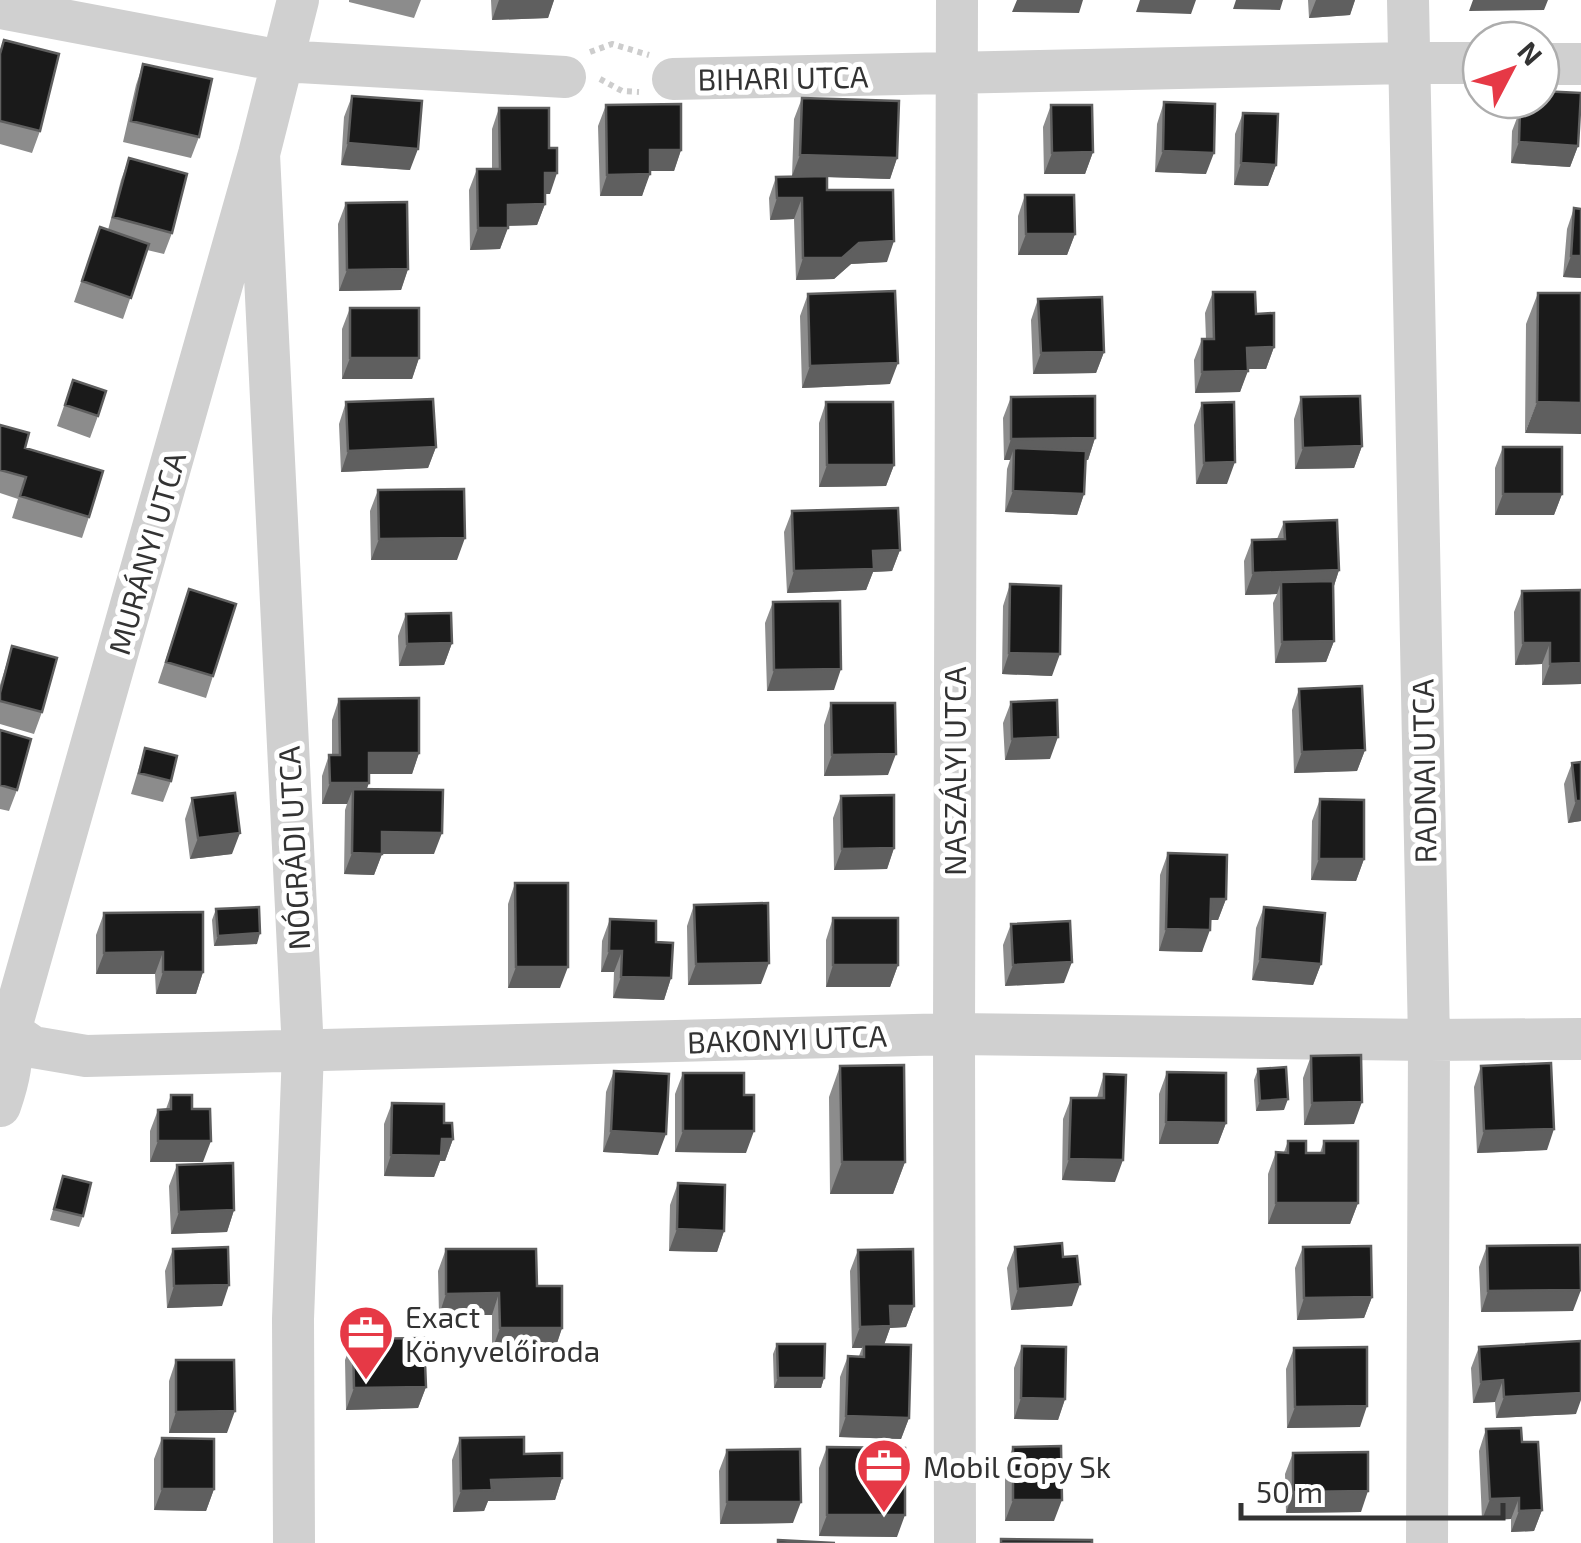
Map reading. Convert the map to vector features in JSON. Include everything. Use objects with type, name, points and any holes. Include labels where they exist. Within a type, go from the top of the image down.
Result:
[{"type":"street","name":"MURÁNYI UTCA","points":[[0,1106],[12,1062],[5,1030],[259,154],[298,0]]},
{"type":"street","name":"NASZÁLYI UTCA","points":[[956,1543],[958,0]]},
{"type":"street","name":"RADNAI UTCA","points":[[1408,0],[1429,1040],[1428,1543]]},
{"type":"street","points":[[0,8],[281,61],[572,66]]},
{"type":"street","name":"BIHARI UTCA","points":[[680,79],[1461,63]]},
{"type":"street","name":"NÓGRÁDI UTCA","points":[[259,154],[303,1052],[293,1318],[294,1543]]},
{"type":"street","name":"BAKONYI UTCA","points":[[5,1030],[33,1047],[86,1056],[954,1034],[1581,1039]]},
{"type":"path","points":[[572,66],[612,44],[658,57],[680,79]]},
{"type":"path","name":"BIHARI UTCA","points":[[572,66],[622,91],[650,93],[680,79]]},
{"type":"building","points":[[4,40],[59,54],[40,131],[0,121],[0,54]]},
{"type":"building","points":[[143,64],[212,79],[199,137],[131,121]]},
{"type":"building","points":[[1561,92],[1581,93],[1578,146],[1519,142],[1520,120],[1561,120]]},
{"type":"building","points":[[352,96],[422,101],[418,149],[348,143]]},
{"type":"building","points":[[802,98],[899,101],[897,158],[800,155]]},
{"type":"building","points":[[1164,102],[1215,104],[1214,153],[1163,151]]},
{"type":"building","points":[[681,104],[681,150],[650,150],[650,174],[607,175],[606,105]]},
{"type":"building","points":[[1051,105],[1092,105],[1093,152],[1052,153]]},
{"type":"building","points":[[499,108],[549,108],[549,148],[557,148],[557,173],[545,173],[545,204],[508,205],[508,228],[478,228],[477,169],[500,169]]},
{"type":"building","points":[[1243,113],[1278,114],[1276,165],[1241,163]]},
{"type":"building","points":[[129,158],[187,174],[172,233],[113,217]]},
{"type":"building","points":[[827,176],[827,190],[893,190],[894,241],[859,243],[842,258],[803,258],[802,198],[777,198],[776,177]]},
{"type":"building","points":[[1025,195],[1074,195],[1075,234],[1026,234]]},
{"type":"building","points":[[407,202],[408,269],[347,270],[346,203]]},
{"type":"building","points":[[1574,208],[1581,209],[1581,256],[1571,256]]},
{"type":"building","points":[[100,227],[149,244],[131,298],[82,281]]},
{"type":"building","points":[[895,291],[898,363],[810,366],[808,294]]},
{"type":"building","points":[[1213,292],[1255,292],[1256,314],[1274,313],[1274,347],[1247,348],[1248,371],[1202,372],[1202,339],[1214,339]]},
{"type":"building","points":[[1538,293],[1581,293],[1581,403],[1537,402]]},
{"type":"building","points":[[1102,297],[1104,352],[1041,353],[1038,299]]},
{"type":"building","points":[[350,308],[419,308],[419,358],[350,358]]},
{"type":"building","points":[[73,380],[106,391],[98,416],[65,405]]},
{"type":"building","points":[[1095,396],[1095,438],[1011,439],[1011,397]]},
{"type":"building","points":[[1360,396],[1362,446],[1303,448],[1301,397]]},
{"type":"building","points":[[433,399],[436,447],[348,451],[346,402]]},
{"type":"building","points":[[826,402],[893,402],[894,465],[827,465]]},
{"type":"building","points":[[1234,402],[1235,462],[1204,463],[1202,403]]},
{"type":"building","points":[[0,425],[29,433],[25,448],[103,471],[89,517],[20,496],[26,477],[0,470]]},
{"type":"building","points":[[1503,447],[1562,447],[1562,494],[1503,494]]},
{"type":"building","points":[[1014,448],[1086,451],[1084,494],[1013,491]]},
{"type":"building","points":[[464,489],[465,538],[379,539],[378,490]]},
{"type":"building","points":[[898,508],[900,550],[873,551],[874,569],[794,571],[792,511]]},
{"type":"building","points":[[1337,520],[1339,570],[1253,573],[1252,540],[1285,539],[1284,522]]},
{"type":"building","points":[[1333,581],[1334,641],[1282,642],[1281,582]]},
{"type":"building","points":[[1010,584],[1061,586],[1060,654],[1009,653]]},
{"type":"building","points":[[189,589],[236,604],[213,676],[166,662]]},
{"type":"building","points":[[1581,590],[1581,663],[1550,664],[1550,643],[1523,643],[1522,591]]},
{"type":"building","points":[[840,601],[841,669],[774,670],[773,602]]},
{"type":"building","points":[[451,613],[452,643],[407,644],[406,614]]},
{"type":"building","points":[[12,646],[57,658],[42,712],[0,701]]},
{"type":"building","points":[[1362,686],[1365,750],[1302,752],[1299,689]]},
{"type":"building","points":[[419,698],[419,753],[369,753],[369,783],[330,783],[329,755],[340,755],[339,699]]},
{"type":"building","points":[[1057,700],[1058,737],[1012,739],[1011,702]]},
{"type":"building","points":[[831,703],[895,703],[896,754],[832,755]]},
{"type":"building","points":[[0,730],[31,739],[17,790],[0,785]]},
{"type":"building","points":[[145,748],[177,756],[171,781],[139,773]]},
{"type":"building","points":[[1581,762],[1581,801],[1576,801],[1572,763]]},
{"type":"building","points":[[353,789],[443,790],[442,833],[382,832],[382,854],[352,853]]},
{"type":"building","points":[[235,793],[240,833],[198,838],[192,798]]},
{"type":"building","points":[[894,795],[894,848],[842,849],[841,796]]},
{"type":"building","points":[[1320,799],[1364,800],[1364,859],[1319,859]]},
{"type":"building","points":[[1168,853],[1227,855],[1226,899],[1211,899],[1210,930],[1166,929]]},
{"type":"building","points":[[515,883],[568,883],[568,967],[516,967]]},
{"type":"building","points":[[768,903],[769,963],[696,964],[694,905]]},
{"type":"building","points":[[259,907],[260,933],[218,936],[216,909]]},
{"type":"building","points":[[1264,907],[1325,913],[1321,964],[1260,959]]},
{"type":"building","points":[[203,912],[203,972],[163,972],[163,952],[104,953],[104,913]]},
{"type":"building","points":[[833,918],[898,918],[898,965],[833,965]]},
{"type":"building","points":[[610,919],[656,921],[656,942],[673,943],[671,978],[621,977],[622,951],[609,951]]},
{"type":"building","points":[[1070,921],[1072,962],[1013,965],[1011,924]]},
{"type":"building","points":[[1361,1055],[1362,1102],[1312,1103],[1311,1056]]},
{"type":"building","points":[[1551,1063],[1554,1129],[1484,1131],[1481,1066]]},
{"type":"building","points":[[904,1065],[905,1162],[842,1162],[840,1066]]},
{"type":"building","points":[[1286,1067],[1288,1099],[1260,1101],[1258,1069]]},
{"type":"building","points":[[614,1071],[669,1074],[666,1134],[611,1131]]},
{"type":"building","points":[[1167,1072],[1226,1073],[1226,1123],[1166,1122]]},
{"type":"building","points":[[683,1073],[744,1073],[744,1095],[754,1095],[754,1131],[683,1131]]},
{"type":"building","points":[[1104,1074],[1126,1075],[1123,1160],[1069,1159],[1071,1098],[1104,1098]]},
{"type":"building","points":[[171,1095],[192,1095],[192,1109],[210,1109],[211,1141],[158,1141],[158,1110],[171,1109]]},
{"type":"building","points":[[392,1103],[444,1104],[444,1123],[452,1123],[453,1139],[442,1139],[441,1156],[391,1155]]},
{"type":"building","points":[[1288,1141],[1306,1141],[1306,1153],[1324,1153],[1324,1141],[1358,1141],[1358,1203],[1276,1203],[1276,1152],[1288,1153]]},
{"type":"building","points":[[233,1163],[234,1210],[179,1212],[177,1165]]},
{"type":"building","points":[[63,1176],[91,1183],[83,1216],[54,1209]]},
{"type":"building","points":[[678,1183],[725,1185],[724,1231],[677,1229]]},
{"type":"building","points":[[1062,1243],[1063,1257],[1077,1256],[1080,1284],[1018,1289],[1015,1247]]},
{"type":"building","points":[[1580,1245],[1581,1290],[1488,1291],[1487,1246]]},
{"type":"building","points":[[1371,1246],[1372,1297],[1304,1298],[1303,1247]]},
{"type":"building","points":[[228,1247],[229,1285],[174,1286],[173,1249]]},
{"type":"building","points":[[446,1249],[536,1249],[537,1286],[562,1286],[562,1328],[500,1328],[499,1293],[446,1294]]},
{"type":"building","points":[[913,1249],[914,1306],[890,1306],[891,1326],[860,1327],[858,1250]]},
{"type":"building","points":[[424,1338],[426,1387],[354,1388],[353,1339]]},
{"type":"building","points":[[1581,1341],[1581,1393],[1504,1397],[1503,1380],[1481,1382],[1479,1347]]},
{"type":"building","points":[[777,1344],[825,1344],[824,1378],[778,1378]]},
{"type":"building","points":[[864,1344],[911,1345],[909,1418],[846,1416],[848,1356],[864,1357]]},
{"type":"building","points":[[1022,1346],[1066,1347],[1065,1399],[1021,1398]]},
{"type":"building","points":[[1367,1347],[1367,1406],[1295,1407],[1294,1348]]},
{"type":"building","points":[[176,1360],[234,1360],[235,1411],[176,1412]]},
{"type":"building","points":[[1521,1428],[1522,1442],[1538,1442],[1542,1510],[1519,1511],[1519,1498],[1490,1499],[1486,1429]]},
{"type":"building","points":[[524,1437],[524,1454],[562,1453],[562,1478],[491,1480],[492,1490],[461,1491],[460,1438]]},
{"type":"building","points":[[162,1438],[214,1439],[214,1489],[162,1489]]},
{"type":"building","points":[[1061,1446],[1062,1500],[1013,1500],[1013,1447]]},
{"type":"building","points":[[827,1447],[905,1448],[905,1515],[827,1515]]},
{"type":"building","points":[[800,1449],[801,1502],[727,1502],[727,1450]]},
{"type":"building","points":[[1368,1452],[1368,1491],[1293,1492],[1293,1453]]},
{"type":"building","points":[[1001,1539],[1092,1540],[1092,1543],[1001,1543]]},
{"type":"building","points":[[778,1540],[835,1543],[778,1543]]},
{"type":"place","name":"Exact Könyvelőiroda","points":[[366,1382]]},
{"type":"place","name":"Mobil Copy Sk","points":[[884,1515]]}]
